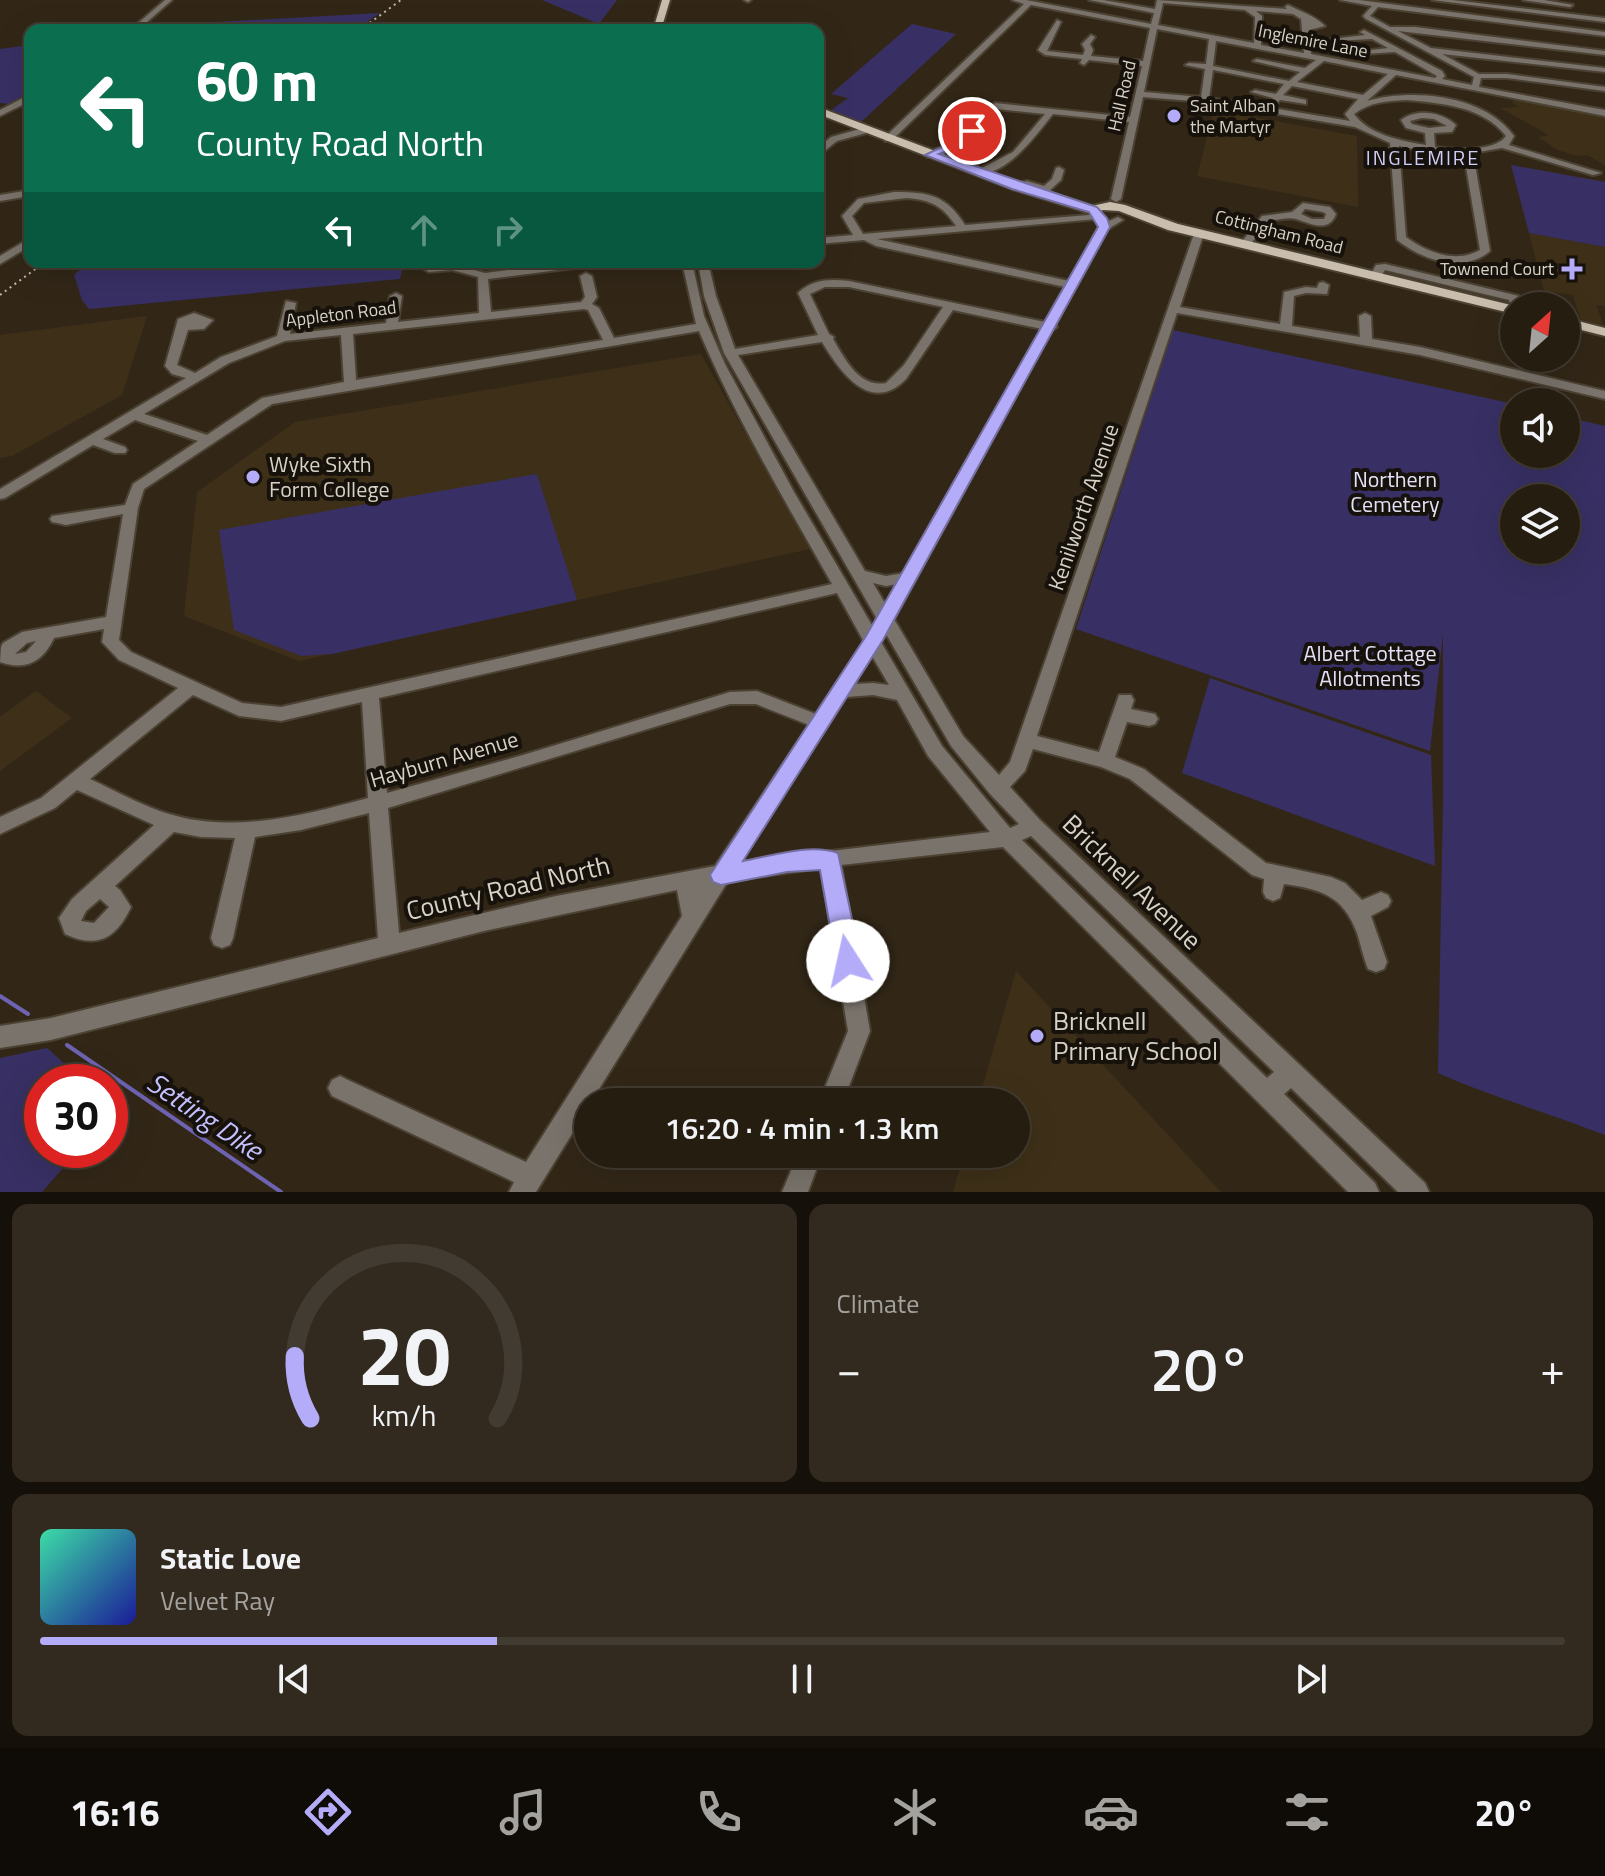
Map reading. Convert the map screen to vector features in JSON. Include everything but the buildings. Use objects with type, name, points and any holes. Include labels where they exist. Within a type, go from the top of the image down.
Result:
[{"type":"main road","points":[[659,24],[666,0]]},
{"type":"main road","name":"Cottingham Road","points":[[824,112],[1016,186],[1107,213],[1376,276],[1448,288],[1500,304]]},
{"type":"main road","points":[[1580,326],[1605,332]]},
{"type":"street","points":[[141,24],[169,0]]},
{"type":"street","name":"Inglemire Lane","points":[[1015,0],[1605,113]]},
{"type":"street","points":[[1092,0],[1158,12]]},
{"type":"street","points":[[1160,0],[1297,12]]},
{"type":"street","name":"Hall Road","points":[[526,1184],[693,917],[843,691],[1051,327],[1107,213],[1133,120],[1160,0]]},
{"type":"street","points":[[1234,0],[1259,16],[1257,47]]},
{"type":"street","points":[[1276,0],[1321,26],[1305,28]]},
{"type":"street","points":[[1343,0],[1576,35],[1605,34]]},
{"type":"street","points":[[1436,14],[1436,0],[1605,20]]},
{"type":"street","points":[[1526,0],[1570,2],[1576,35]]},
{"type":"street","points":[[888,139],[1029,3]]},
{"type":"street","points":[[1205,100],[1216,3]]},
{"type":"street","points":[[1367,14],[1376,5]]},
{"type":"street","points":[[1352,12],[1367,14]]},
{"type":"street","points":[[1367,14],[1368,18],[1478,76],[1503,76],[1605,89]]},
{"type":"street","points":[[1304,18],[1306,56]]},
{"type":"street","points":[[1057,28],[1042,50],[1045,53],[1085,61],[1145,64]]},
{"type":"street","points":[[1388,29],[1415,29],[1605,53]]},
{"type":"street","points":[[1364,32],[1439,73],[1441,76],[1436,81]]},
{"type":"street","points":[[1085,61],[1089,50],[1086,44],[1090,37]]},
{"type":"street","points":[[1336,39],[1373,37]]},
{"type":"street","points":[[1350,53],[1396,50]]},
{"type":"street","points":[[1428,50],[1605,70]]},
{"type":"street","points":[[1272,106],[1291,83],[1322,59]]},
{"type":"street","points":[[1257,61],[1306,71]]},
{"type":"street","points":[[1189,65],[1291,83],[1362,101],[1397,98],[1464,107],[1498,121],[1510,136],[1501,145]]},
{"type":"street","points":[[1357,125],[1349,114],[1394,73]]},
{"type":"street","points":[[1475,88],[1478,76]]},
{"type":"street","points":[[1432,117],[1448,83]]},
{"type":"street","points":[[1255,92],[1303,102]]},
{"type":"street","points":[[1138,94],[1205,100],[1357,125],[1394,142],[1431,150],[1468,152],[1501,145],[1596,173]]},
{"type":"street","points":[[0,113],[24,101]]},
{"type":"street","points":[[930,155],[960,142],[995,106],[1133,120]]},
{"type":"street","points":[[981,172],[1016,154],[1051,112]]},
{"type":"street","points":[[1410,117],[1432,117],[1446,120],[1452,128],[1429,131],[1409,126],[1405,120],[1410,117]]},
{"type":"street","points":[[824,146],[834,139],[867,130]]},
{"type":"street","points":[[1429,131],[1431,150]]},
{"type":"street","points":[[1394,142],[1401,238],[1408,245],[1444,259],[1480,255],[1485,251],[1468,152]]},
{"type":"street","points":[[1016,186],[1027,184],[1046,189],[1056,180],[1059,170]]},
{"type":"street","points":[[0,198],[24,194]]},
{"type":"street","points":[[961,226],[949,208],[918,195],[861,201],[847,216],[862,236],[876,243],[1073,285]]},
{"type":"street","points":[[824,240],[1107,213]]},
{"type":"street","points":[[1245,244],[1266,218],[1295,215]]},
{"type":"street","name":"Kenilworth Avenue","points":[[997,789],[1018,766],[1199,233]]},
{"type":"street","points":[[0,261],[24,245]]},
{"type":"street","points":[[1444,259],[1448,288]]},
{"type":"street","points":[[429,269],[440,268]]},
{"type":"street","points":[[457,268],[488,274],[518,268]]},
{"type":"street","points":[[687,268],[691,294],[702,327],[780,480],[935,751],[1007,838],[1366,1192]]},
{"type":"street","name":"Bricknell Avenue","points":[[704,268],[710,296],[730,353],[957,741],[1033,826],[1416,1192]]},
{"type":"street","points":[[485,315],[482,279],[488,274]]},
{"type":"street","points":[[586,276],[591,297],[585,305],[593,308],[610,341]]},
{"type":"street","points":[[950,306],[891,385],[866,387],[855,380],[804,293],[813,286],[849,284],[1051,327]]},
{"type":"street","points":[[1286,329],[1288,294],[1306,290],[1323,292],[1323,285]]},
{"type":"street","points":[[392,325],[396,296]]},
{"type":"street","points":[[283,338],[290,303]]},
{"type":"street","name":"Appleton Road","points":[[0,495],[225,360],[283,338],[585,305]]},
{"type":"street","points":[[1172,309],[1439,354],[1605,395]]},
{"type":"street","points":[[1365,316],[1366,341]]},
{"type":"street","points":[[183,327],[171,366],[176,371],[196,377]]},
{"type":"street","points":[[702,327],[267,401],[138,487],[131,508],[110,642],[125,656],[239,709],[265,714],[298,712],[841,587]]},
{"type":"street","points":[[347,332],[350,385]]},
{"type":"street","points":[[730,353],[828,337]]},
{"type":"street","points":[[738,398],[755,394]]},
{"type":"street","points":[[134,415],[207,439]]},
{"type":"street","points":[[92,440],[120,450]]},
{"type":"street","points":[[57,519],[131,508]]},
{"type":"street","points":[[857,574],[886,581],[909,577]]},
{"type":"street","points":[[47,634],[114,621]]},
{"type":"street","points":[[0,826],[48,803],[192,686]]},
{"type":"street","points":[[843,691],[873,689],[901,694]]},
{"type":"street","points":[[370,695],[389,944]]},
{"type":"street","name":"Hayburn Avenue","points":[[76,781],[169,824],[204,829],[247,828],[316,819],[380,802],[730,698],[757,697],[822,723]]},
{"type":"street","points":[[1105,761],[1124,707],[1149,719]]},
{"type":"street","points":[[1027,740],[1105,761],[1137,774],[1273,883],[1313,879],[1338,889],[1360,911],[1376,962]]},
{"type":"street","points":[[935,751],[957,741]]},
{"type":"street","points":[[100,887],[169,824]]},
{"type":"street","name":"County Road North","points":[[0,1037],[73,1024],[389,944],[631,889],[787,862],[830,860],[1007,838],[1033,826]]},
{"type":"street","points":[[222,938],[247,828]]},
{"type":"street","points":[[830,860],[859,1031],[837,1088]]},
{"type":"street","points":[[1053,883],[1077,866]]},
{"type":"street","points":[[685,880],[693,917]]},
{"type":"street","points":[[1360,911],[1381,901]]},
{"type":"street","points":[[1266,1094],[1290,1074]]},
{"type":"street","points":[[340,1088],[526,1184]]},
{"type":"street","points":[[795,1192],[804,1168]]},
{"type":"shaded area","points":[[1516,98],[1605,115],[1605,165],[1587,155],[1577,156],[1558,150],[1538,137],[1549,135],[1500,108],[1519,107],[1512,102]]},
{"type":"shaded area","points":[[1214,110],[1357,136],[1358,207],[1197,176]]},
{"type":"shaded area","name":"Townend Court","points":[[1529,233],[1605,247],[1605,306],[1596,305],[1604,326],[1580,319],[1580,292],[1544,291]]},
{"type":"shaded area","points":[[147,316],[122,395],[12,456],[0,458],[0,335]]},
{"type":"shaded area","points":[[701,354],[810,549],[299,661],[184,616],[197,492],[295,422]]},
{"type":"shaded area","points":[[36,691],[72,718],[0,771],[0,717]]},
{"type":"shaded area","name":"Bricknell Primary School","points":[[1016,971],[1221,1192],[953,1192],[960,1168],[1030,1168],[1030,1088],[982,1088]]},
{"type":"green space","points":[[542,0],[617,0],[599,24]]},
{"type":"green space","points":[[380,13],[364,24],[181,24]]},
{"type":"green space","points":[[912,24],[956,34],[860,123],[830,111],[848,98],[831,94]]},
{"type":"green space","points":[[24,46],[24,97],[9,104],[0,103],[0,49]]},
{"type":"green space","points":[[1511,165],[1605,182],[1605,247],[1529,233]]},
{"type":"green space","points":[[82,268],[403,268],[400,279],[89,309],[82,300],[74,275]]},
{"type":"green space","points":[[1173,330],[1500,401],[1500,468],[1580,468],[1580,420],[1605,426],[1605,1135],[1438,1073],[1443,634],[1430,751],[1076,629]]},
{"type":"green space","points":[[537,474],[577,600],[332,654],[301,656],[234,630],[219,530]]},
{"type":"green space","points":[[1210,678],[1431,755],[1435,866],[1182,773]]},
{"type":"green space","points":[[47,1048],[65,1064],[24,1064],[24,1168],[63,1168],[42,1192],[0,1192],[0,1058]]},
{"type":"waterway","name":"Setting Dike","points":[[0,996],[28,1014]]},
{"type":"waterway","name":"Setting Dike","points":[[67,1045],[281,1192]]},
{"type":"railway","points":[[368,24],[401,0]]},
{"type":"railway","points":[[0,295],[37,268]]},
{"type":"place","name":"Saint Alban the Martyr","points":[[1174,116]]},
{"type":"place","name":"Townend Court","points":[[1572,269]]},
{"type":"place","name":"Wyke Sixth Form College","points":[[253,477]]},
{"type":"place","name":"Bricknell Primary School","points":[[1037,1036]]},
{"type":"district","name":"INGLEMIRE","points":[[1423,158]]},
{"type":"route","points":[[848,961],[830,860],[787,862],[721,875],[874,640],[1104,227],[1093,210],[930,155],[960,142],[972,131]]},
{"type":"park label","name":"Northern Cemetery","points":[[1395,492]]},
{"type":"park label","name":"Albert Cottage Allotments","points":[[1370,666]]}]
